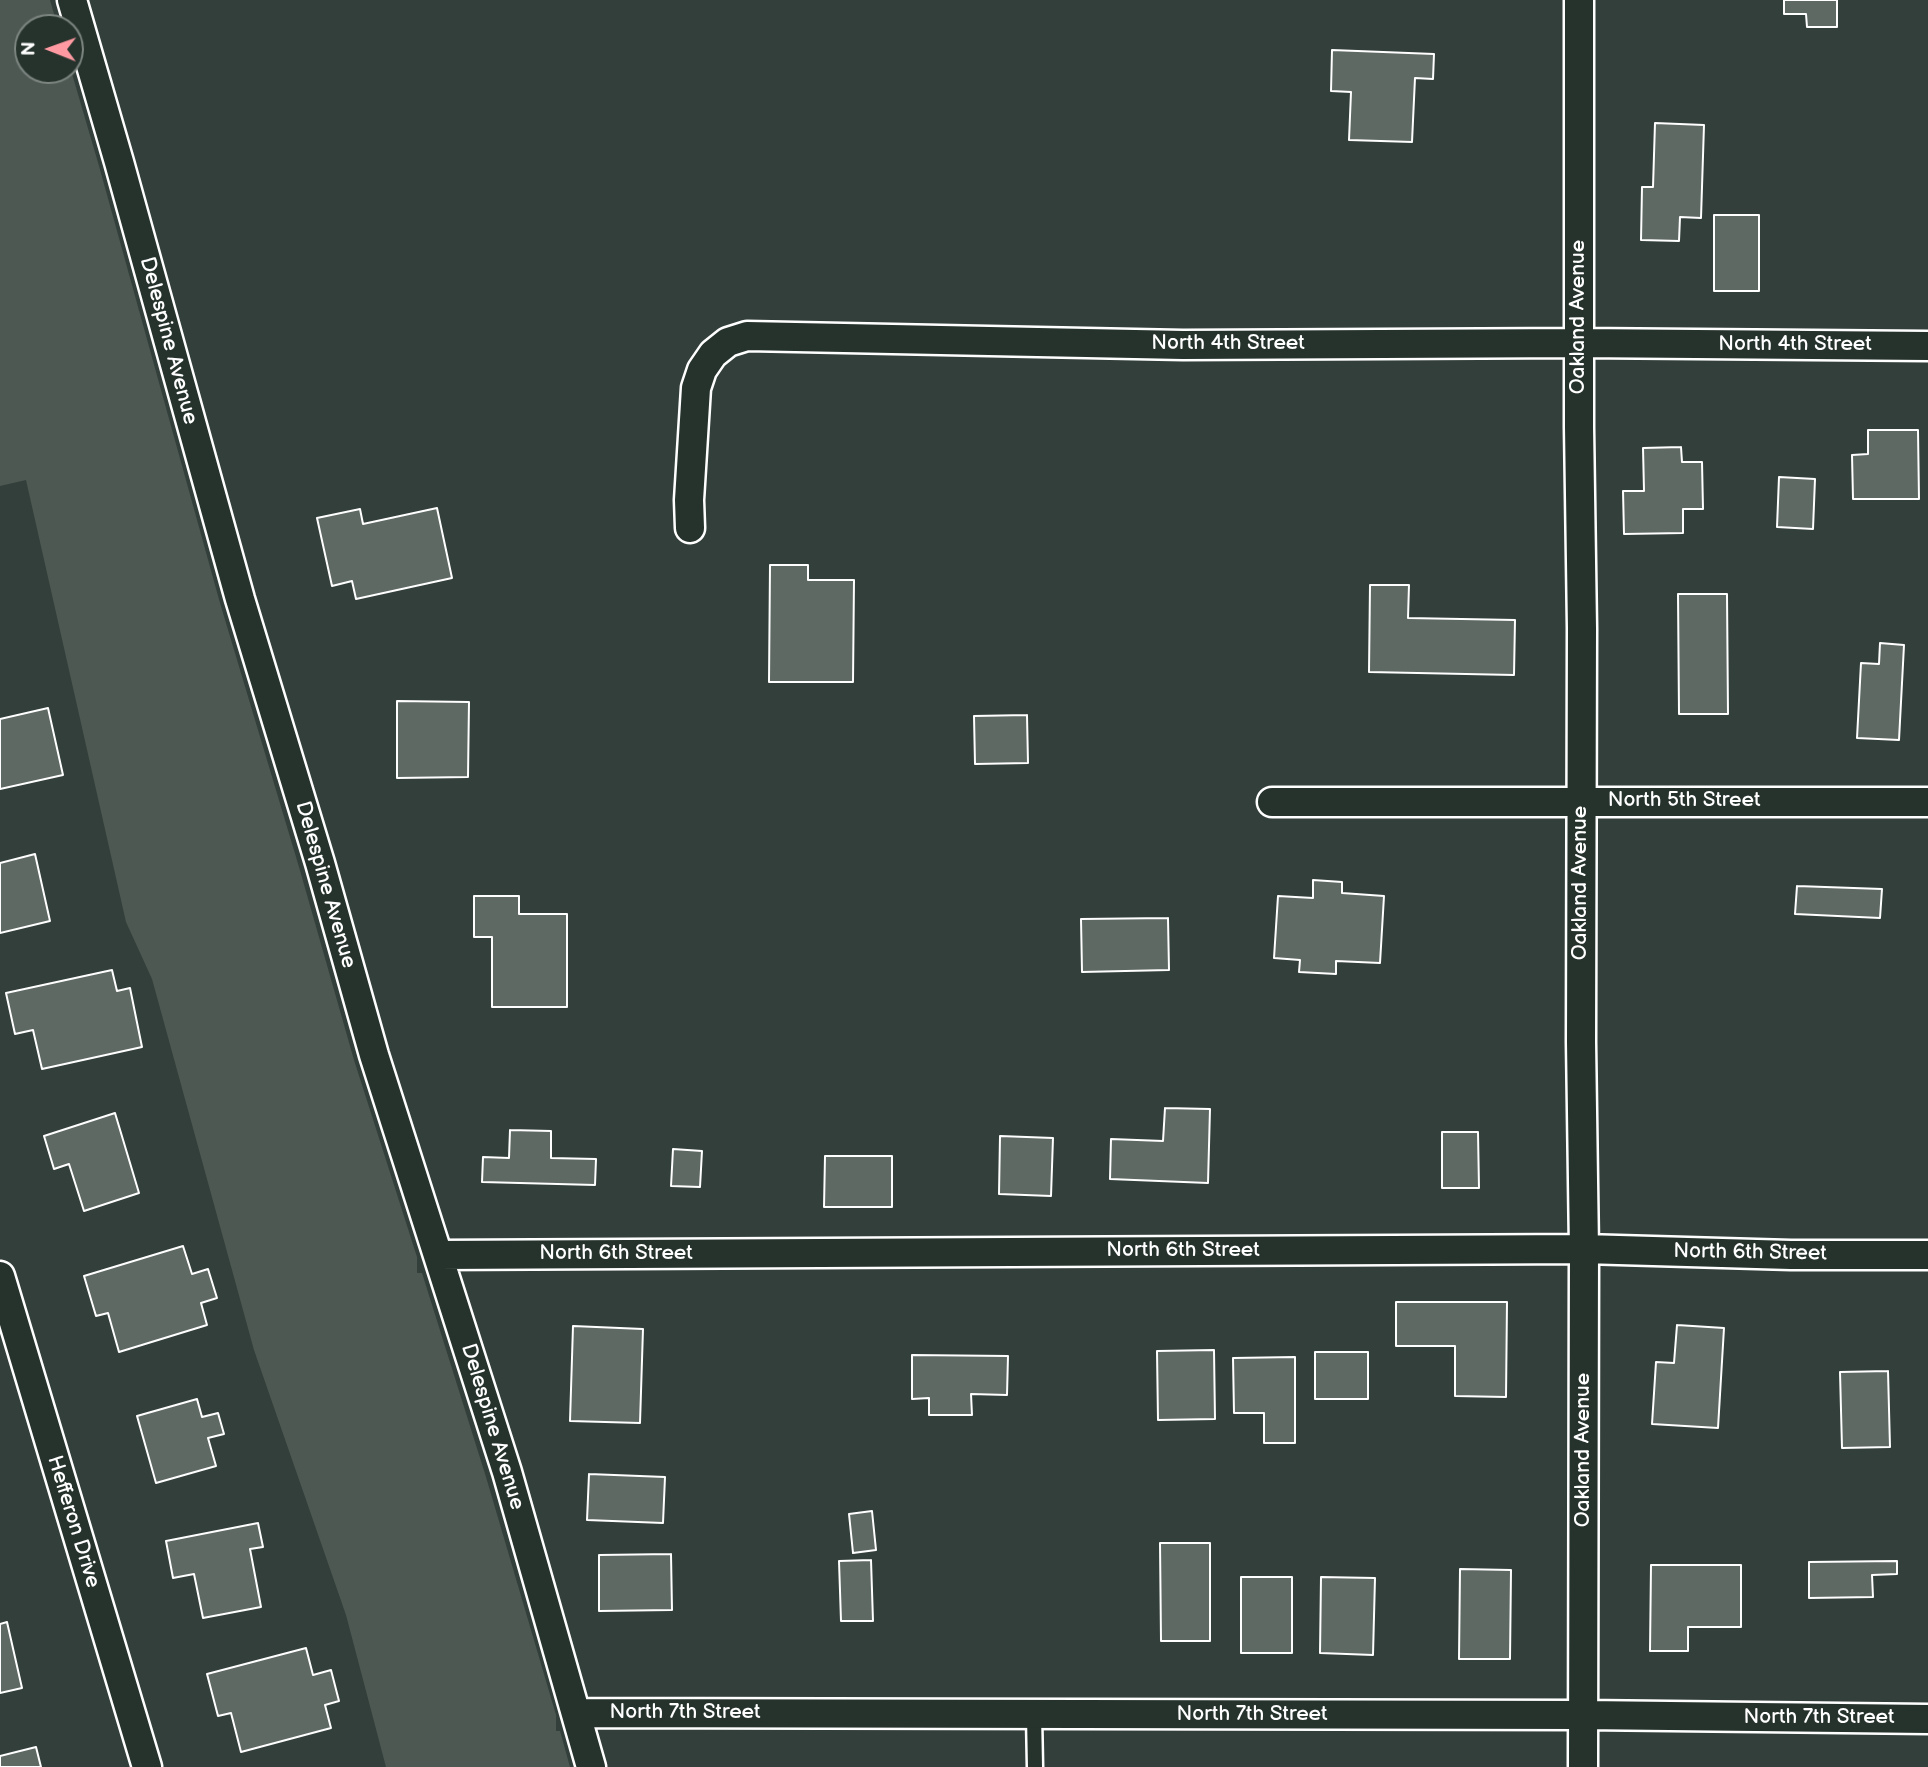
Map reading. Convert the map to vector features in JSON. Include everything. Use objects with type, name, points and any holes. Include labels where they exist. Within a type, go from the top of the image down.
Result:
[{"type":"street","name":"Delespine Avenue","points":[[72,0],[240,599],[316,850],[374,1055],[507,1472],[591,1767]]},
{"type":"street","name":"Oakland Avenue","points":[[1579,0],[1581,1042],[1584,1250],[1583,1767]]},
{"type":"street","name":"North 4th Street","points":[[690,528],[689,500],[696,388],[702,370],[713,354],[728,342],[747,336],[1183,345],[1580,343],[1928,346]]},
{"type":"street","name":"North 5th Street","points":[[1272,802],[1928,802]]},
{"type":"street","name":"North 6th Street","points":[[438,1255],[1584,1250],[1928,1255]]},
{"type":"street","name":"Hefferon Drive","points":[[0,1276],[147,1767]]},
{"type":"street","name":"North 7th Street","points":[[576,1713],[1584,1715],[1928,1719]]},
{"type":"lane","points":[[1034,1715],[1034,1767]]},
{"type":"shaded area","points":[[0,0],[50,0],[54,14],[14,14],[14,84],[75,84],[220,603],[354,1060],[417,1257],[417,1273],[422,1273],[486,1477],[556,1715],[556,1731],[560,1731],[570,1767],[386,1767],[346,1615],[254,1350],[152,979],[126,922],[26,480],[0,486]]},
{"type":"building","points":[[1784,0],[1837,0],[1837,27],[1807,27],[1806,14],[1784,14]]},
{"type":"building","points":[[1332,50],[1434,54],[1433,79],[1415,78],[1412,142],[1349,140],[1351,92],[1331,91]]},
{"type":"building","points":[[1655,123],[1704,125],[1701,218],[1680,217],[1679,241],[1641,240],[1642,187],[1653,187]]},
{"type":"building","points":[[1714,215],[1759,215],[1759,291],[1714,291]]},
{"type":"building","points":[[1868,430],[1918,430],[1919,499],[1853,499],[1852,455],[1868,454]]},
{"type":"building","points":[[1681,447],[1682,462],[1702,462],[1703,509],[1683,509],[1683,533],[1624,534],[1623,491],[1644,491],[1643,448]]},
{"type":"building","points":[[1779,477],[1815,479],[1813,529],[1777,527]]},
{"type":"building","points":[[437,508],[452,578],[356,599],[352,581],[332,586],[317,518],[360,509],[363,524]]},
{"type":"building","points":[[770,565],[808,565],[808,580],[854,580],[853,682],[769,682]]},
{"type":"building","points":[[1370,585],[1409,585],[1408,618],[1515,620],[1514,675],[1369,672]]},
{"type":"building","points":[[1678,594],[1727,594],[1728,714],[1679,714]]},
{"type":"building","points":[[1880,643],[1904,645],[1899,740],[1857,738],[1861,663],[1879,664]]},
{"type":"building","points":[[397,701],[469,702],[468,777],[397,778]]},
{"type":"building","points":[[48,708],[63,775],[0,789],[0,719]]},
{"type":"building","points":[[1027,715],[1028,763],[975,764],[974,716]]},
{"type":"building","points":[[35,854],[50,921],[0,933],[0,863]]},
{"type":"building","points":[[1313,880],[1342,882],[1342,893],[1384,896],[1380,963],[1336,961],[1336,974],[1299,972],[1300,960],[1274,958],[1278,896],[1313,898]]},
{"type":"building","points":[[1797,886],[1882,889],[1880,918],[1795,914]]},
{"type":"building","points":[[474,896],[519,896],[519,914],[567,914],[567,1007],[492,1007],[492,937],[474,937]]},
{"type":"building","points":[[1168,918],[1169,970],[1082,972],[1081,919]]},
{"type":"building","points":[[112,970],[117,991],[130,988],[142,1047],[42,1069],[33,1030],[15,1034],[6,993]]},
{"type":"building","points":[[1165,1108],[1210,1109],[1208,1183],[1110,1179],[1111,1139],[1163,1141]]},
{"type":"building","points":[[115,1113],[139,1193],[84,1211],[69,1164],[54,1169],[44,1136]]},
{"type":"building","points":[[510,1130],[551,1131],[551,1158],[596,1159],[595,1185],[482,1182],[483,1157],[509,1158]]},
{"type":"building","points":[[1442,1132],[1478,1132],[1479,1188],[1442,1188]]},
{"type":"building","points":[[1000,1136],[1053,1138],[1051,1196],[999,1194]]},
{"type":"building","points":[[673,1149],[702,1151],[700,1187],[671,1186]]},
{"type":"building","points":[[825,1156],[892,1156],[892,1207],[824,1207]]},
{"type":"building","points":[[183,1246],[192,1274],[208,1269],[217,1298],[201,1303],[207,1325],[119,1352],[108,1313],[96,1316],[84,1276]]},
{"type":"building","points":[[1396,1302],[1507,1302],[1506,1397],[1455,1396],[1455,1346],[1396,1346]]},
{"type":"building","points":[[1677,1325],[1724,1328],[1718,1428],[1652,1424],[1656,1362],[1674,1363]]},
{"type":"building","points":[[573,1326],[643,1329],[640,1423],[570,1421]]},
{"type":"building","points":[[1214,1350],[1215,1419],[1158,1420],[1157,1351]]},
{"type":"building","points":[[1315,1352],[1368,1352],[1368,1399],[1315,1399]]},
{"type":"building","points":[[912,1355],[1008,1356],[1007,1395],[971,1394],[972,1415],[929,1415],[929,1398],[912,1399]]},
{"type":"building","points":[[1295,1357],[1295,1443],[1264,1443],[1264,1413],[1234,1413],[1233,1358]]},
{"type":"building","points":[[1888,1371],[1890,1447],[1842,1448],[1840,1372]]},
{"type":"building","points":[[197,1399],[202,1417],[218,1413],[224,1434],[208,1438],[216,1466],[156,1483],[137,1416]]},
{"type":"building","points":[[589,1474],[665,1477],[663,1523],[587,1520]]},
{"type":"building","points":[[872,1511],[876,1550],[853,1553],[849,1514]]},
{"type":"building","points":[[258,1523],[263,1547],[250,1549],[261,1607],[203,1618],[194,1574],[173,1578],[166,1541]]},
{"type":"building","points":[[1160,1543],[1210,1543],[1210,1641],[1161,1641]]},
{"type":"building","points":[[671,1554],[672,1610],[599,1611],[599,1555]]},
{"type":"building","points":[[871,1560],[873,1621],[841,1621],[839,1561]]},
{"type":"building","points":[[1897,1561],[1897,1574],[1872,1575],[1873,1597],[1809,1598],[1809,1562]]},
{"type":"building","points":[[1651,1565],[1741,1565],[1741,1627],[1688,1627],[1688,1651],[1650,1651]]},
{"type":"building","points":[[1460,1569],[1511,1570],[1510,1659],[1459,1659]]},
{"type":"building","points":[[1241,1577],[1292,1577],[1292,1653],[1241,1653]]},
{"type":"building","points":[[1321,1577],[1375,1578],[1373,1655],[1320,1653]]},
{"type":"building","points":[[7,1622],[22,1688],[0,1693],[0,1624]]},
{"type":"building","points":[[306,1648],[313,1675],[331,1670],[339,1701],[325,1705],[331,1728],[241,1752],[231,1713],[218,1716],[207,1674]]},
{"type":"building","points":[[36,1747],[41,1767],[0,1767],[0,1756]]}]
